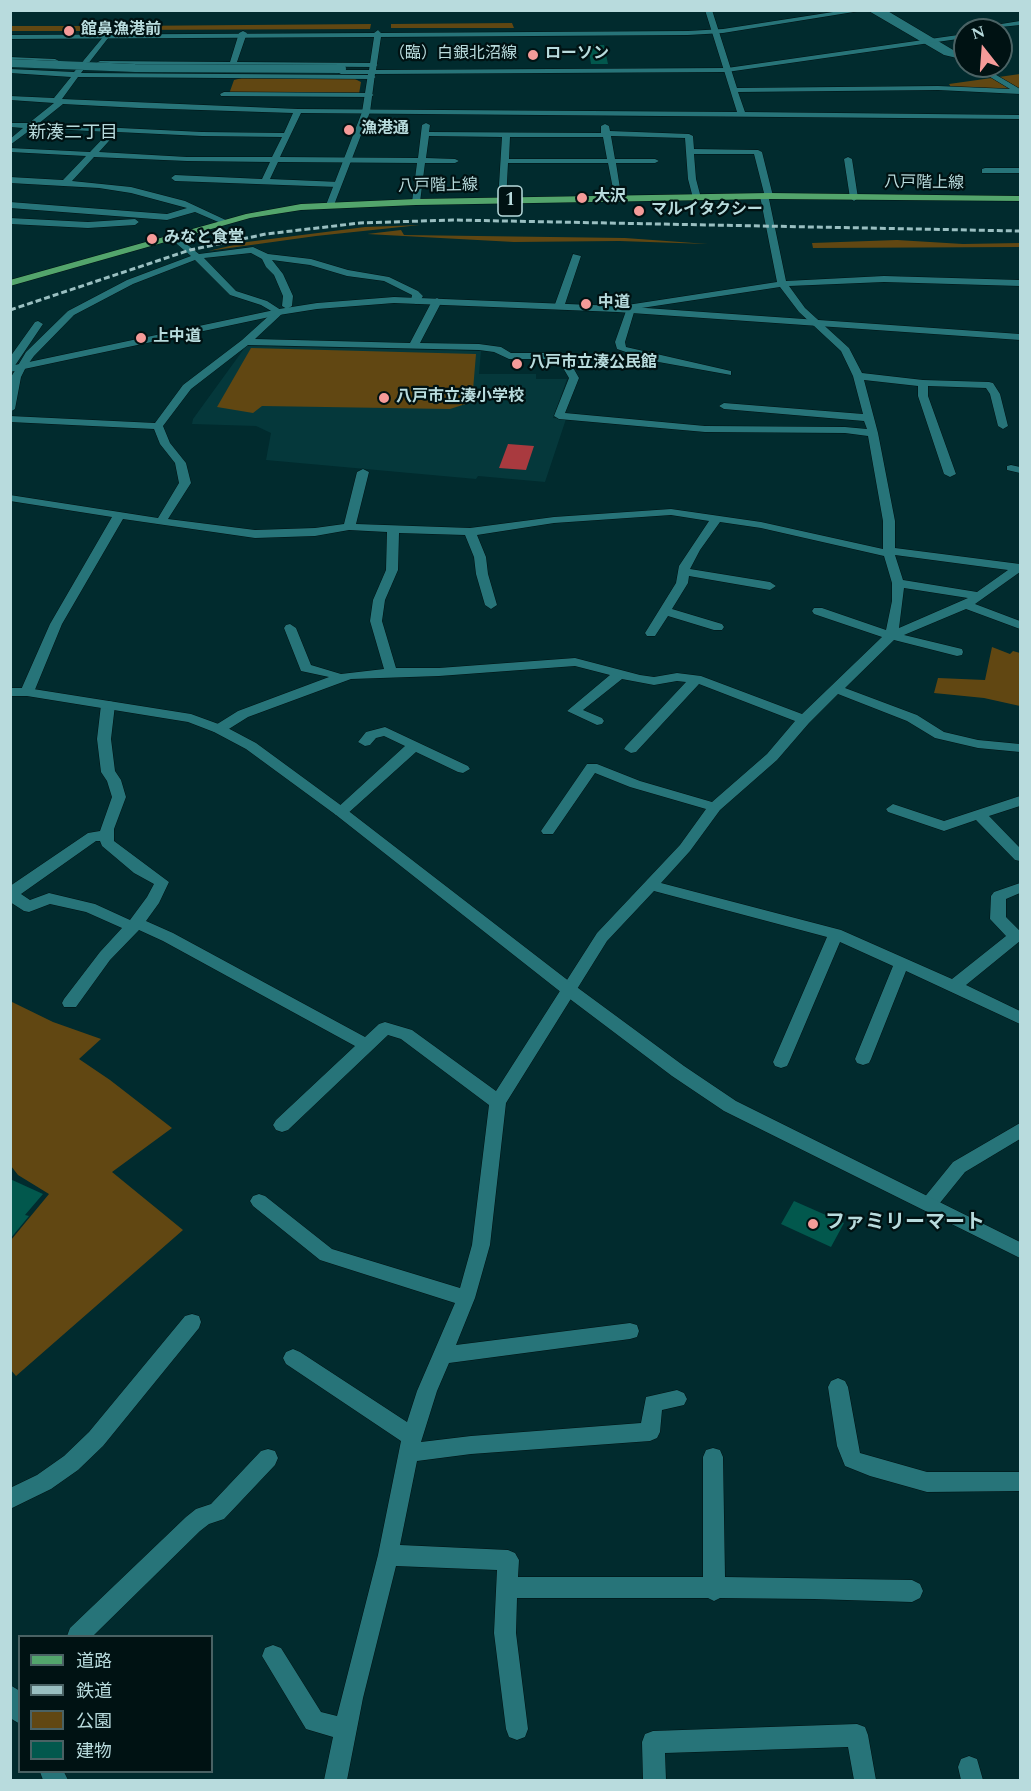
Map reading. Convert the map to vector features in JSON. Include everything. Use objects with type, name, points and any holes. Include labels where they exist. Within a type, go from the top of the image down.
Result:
[{"type":"main road","name":"八戸階上線","points":[[10,283],[270,211],[330,205],[766,196],[1020,199]]},
{"type":"street","points":[[708,10],[742,116]]},
{"type":"street","points":[[713,30],[832,10]]},
{"type":"street","points":[[10,35],[713,30],[863,10]]},
{"type":"street","points":[[870,10],[953,53]]},
{"type":"street","points":[[880,10],[927,40]]},
{"type":"street","points":[[233,64],[243,34]]},
{"type":"street","points":[[330,205],[366,112],[378,34]]},
{"type":"street","points":[[10,143],[58,102],[107,35]]},
{"type":"street","name":"（臨）白銀北沼線","points":[[10,65],[100,71],[727,68],[953,36]]},
{"type":"street","points":[[10,65],[233,64],[373,71]]},
{"type":"street","points":[[10,65],[78,75],[230,77],[373,71]]},
{"type":"street","points":[[161,198],[219,109],[230,77]]},
{"type":"street","points":[[996,78],[1020,92]]},
{"type":"street","points":[[735,90],[938,88],[1020,92]]},
{"type":"street","points":[[224,94],[370,95]]},
{"type":"street","points":[[10,98],[58,102],[298,111],[1020,117]]},
{"type":"street","points":[[265,181],[298,111]]},
{"type":"street","points":[[416,202],[428,113]]},
{"type":"street","points":[[604,114],[605,134],[619,199]]},
{"type":"street","points":[[10,125],[115,130],[200,139],[276,160],[456,161]]},
{"type":"street","points":[[66,182],[115,130]]},
{"type":"street","points":[[425,134],[689,136],[692,179],[697,198]]},
{"type":"street","points":[[502,201],[506,134]]},
{"type":"street","points":[[10,150],[93,154],[200,139],[286,135]]},
{"type":"street","points":[[689,151],[758,152],[782,284],[802,309],[845,350],[858,376],[873,433],[889,521],[889,552],[898,583],[898,601],[891,636]]},
{"type":"street","points":[[848,159],[854,198]]},
{"type":"street","points":[[503,161],[655,160]]},
{"type":"street","points":[[985,171],[1020,171]]},
{"type":"street","points":[[175,178],[337,184]]},
{"type":"street","points":[[10,180],[99,185],[161,198],[225,222]]},
{"type":"street","points":[[10,205],[167,217]]},
{"type":"street","points":[[10,221],[107,225],[167,217],[194,209]]},
{"type":"street","points":[[174,237],[233,293],[283,309]]},
{"type":"street","points":[[14,367],[71,313],[87,303],[150,273],[196,257],[256,251],[266,257],[311,262],[347,273],[386,279],[415,293],[418,296],[417,301]]},
{"type":"street","points":[[559,307],[576,256]]},
{"type":"street","points":[[158,426],[187,387],[246,342],[283,309],[288,296],[278,274],[269,265],[266,257]]},
{"type":"street","points":[[618,309],[782,284],[884,279],[1020,284]]},
{"type":"street","points":[[14,367],[283,309],[352,302],[437,301],[618,309],[1020,337]]},
{"type":"street","points":[[413,346],[437,301]]},
{"type":"street","points":[[631,310],[620,342],[622,349],[653,358],[727,373]]},
{"type":"street","points":[[10,410],[14,367],[38,324]]},
{"type":"street","points":[[246,342],[479,347],[497,350],[509,356],[556,356],[563,359],[574,378],[559,417],[705,429],[845,430],[873,433]]},
{"type":"street","points":[[858,376],[923,383],[989,385],[994,394],[1003,426]]},
{"type":"street","points":[[923,383],[923,396],[950,474]]},
{"type":"street","points":[[724,406],[869,418]]},
{"type":"street","points":[[10,419],[158,426]]},
{"type":"street","points":[[158,426],[165,444],[180,464],[185,483],[161,522]]},
{"type":"street","points":[[349,527],[363,472]]},
{"type":"street","points":[[10,498],[119,516],[255,534],[315,532],[349,527],[470,532],[554,520],[664,512],[717,518],[889,552],[1018,572]]},
{"type":"street","points":[[27,692],[56,624],[119,516]]},
{"type":"street","points":[[651,633],[682,583],[685,566],[694,550],[717,518]]},
{"type":"street","points":[[391,672],[376,621],[379,600],[392,570],[393,528]]},
{"type":"street","points":[[470,532],[480,557],[482,574],[491,605]]},
{"type":"street","points":[[685,572],[770,586]]},
{"type":"street","points":[[335,1780],[345,1729],[388,1556],[410,1445],[442,1354],[466,1298],[481,1245],[498,1102],[568,988],[602,938],[685,848],[715,807],[772,757],[804,720],[891,636],[966,605],[1018,572]]},
{"type":"street","points":[[898,583],[981,596]]},
{"type":"street","points":[[966,605],[1020,625]]},
{"type":"street","points":[[665,611],[718,627]]},
{"type":"street","points":[[818,611],[891,636],[957,652]]},
{"type":"street","points":[[290,628],[306,668],[328,672],[340,678]]},
{"type":"street","points":[[219,729],[243,714],[350,675],[439,672],[575,662],[654,681],[677,677],[696,679],[804,720]]},
{"type":"street","points":[[597,721],[574,711],[620,674]]},
{"type":"street","points":[[631,749],[696,679]]},
{"type":"street","points":[[836,689],[912,718],[940,735],[978,744],[1020,748]]},
{"type":"street","points":[[10,692],[27,692],[191,718],[219,729],[251,746],[341,812],[678,1071],[730,1106],[1020,1250]]},
{"type":"street","points":[[70,1003],[105,956],[134,925],[154,898],[162,882],[139,868],[107,843],[105,836],[119,797],[114,780],[108,772],[104,739],[108,705]]},
{"type":"street","points":[[365,742],[371,735],[385,731],[463,769]]},
{"type":"street","points":[[341,812],[414,746]]},
{"type":"street","points":[[548,831],[592,767],[635,784],[715,807]]},
{"type":"street","points":[[893,809],[944,826],[1020,801]]},
{"type":"street","points":[[979,815],[1020,856]]},
{"type":"street","points":[[105,836],[93,836],[10,894],[29,906],[49,898],[90,908],[168,937],[367,1045]]},
{"type":"street","points":[[650,885],[836,934],[1020,1018]]},
{"type":"street","points":[[954,986],[1016,936],[1016,930],[998,919],[999,896],[1020,888]]},
{"type":"street","points":[[781,1062],[836,934]]},
{"type":"street","points":[[862,1059],[902,963]]},
{"type":"street","points":[[282,1125],[385,1028],[406,1034],[498,1102]]},
{"type":"street","points":[[929,1204],[959,1167],[999,1145],[1020,1130]]},
{"type":"street","points":[[259,1201],[326,1255],[466,1298]]},
{"type":"street","points":[[10,1499],[44,1482],[96,1439],[192,1322]]},
{"type":"street","points":[[442,1354],[630,1331]]},
{"type":"street","points":[[293,1358],[410,1445],[471,1445],[650,1432],[653,1403],[677,1399]]},
{"type":"street","points":[[838,1387],[847,1446],[852,1459],[870,1467],[927,1482],[1020,1482]]},
{"type":"street","points":[[713,1457],[714,1590]]},
{"type":"street","points":[[79,1635],[193,1524],[203,1516],[217,1512],[268,1458]]},
{"type":"street","points":[[388,1556],[508,1560],[505,1633],[517,1729]]},
{"type":"street","points":[[506,1587],[714,1590],[814,1588],[912,1591]]},
{"type":"street","points":[[273,1656],[314,1721],[345,1729]]},
{"type":"street","points":[[10,1695],[18,1709]]},
{"type":"street","points":[[655,1780],[653,1742],[857,1735],[865,1780]]},
{"type":"shaded area","name":"八戸市立湊小学校","points":[[246,346],[481,351],[479,374],[536,374],[536,379],[567,379],[553,418],[566,419],[545,482],[478,476],[476,479],[266,460],[271,433],[256,426],[192,424],[193,419]]},
{"type":"shaded area","points":[[508,444],[534,446],[526,470],[499,468]]},
{"type":"green space","points":[[512,23],[514,28],[391,28],[391,24]]},
{"type":"green space","points":[[371,24],[370,29],[119,30],[121,26]]},
{"type":"green space","points":[[11,26],[103,26],[98,31],[11,31]]},
{"type":"green space","points":[[1020,74],[1020,91],[951,87],[949,84],[992,78],[1013,78],[1013,75]]},
{"type":"green space","points":[[242,78],[355,79],[361,82],[359,94],[229,94],[234,80]]},
{"type":"green space","points":[[420,225],[208,251],[247,242],[365,227]]},
{"type":"green space","points":[[401,230],[404,235],[625,238],[708,244],[619,241],[514,242],[367,234]]},
{"type":"green space","points":[[897,240],[963,244],[1020,243],[1020,247],[813,248],[812,243]]},
{"type":"green space","points":[[251,348],[476,354],[472,402],[450,409],[262,406],[253,413],[217,407]]},
{"type":"green space","points":[[992,647],[1010,654],[1013,651],[1020,653],[1020,706],[984,698],[934,693],[938,678],[985,680]]},
{"type":"green space","points":[[10,1001],[53,1022],[101,1039],[79,1059],[172,1128],[112,1172],[183,1230],[16,1376],[10,1369],[11,1240],[49,1194],[18,1175],[11,1166]]},
{"type":"building","points":[[588,45],[604,45],[608,64],[591,64]]},
{"type":"building","points":[[10,1179],[43,1194],[25,1215],[29,1216],[10,1239]]},
{"type":"building","name":"ファミリーマート","points":[[794,1201],[844,1223],[831,1247],[781,1224]]},
{"type":"railway","points":[[10,310],[190,250],[266,234],[360,223],[453,220],[1020,231]]},
{"type":"place","name":"館鼻漁港前","points":[[69,31]]},
{"type":"place","name":"ローソン","points":[[533,55]]},
{"type":"place","name":"漁港通","points":[[349,130]]},
{"type":"place","name":"大沢","points":[[582,198]]},
{"type":"place","name":"マルイタクシー","points":[[639,211]]},
{"type":"place","name":"みなと食堂","points":[[152,239]]},
{"type":"place","name":"中道","points":[[586,304]]},
{"type":"place","name":"上中道","points":[[141,338]]},
{"type":"place","name":"八戸市立湊公民館","points":[[517,364]]},
{"type":"place","name":"八戸市立湊小学校","points":[[384,398]]},
{"type":"place","name":"ファミリーマート","points":[[813,1224]]},
{"type":"district","name":"新湊二丁目","points":[[73,134]]}]
